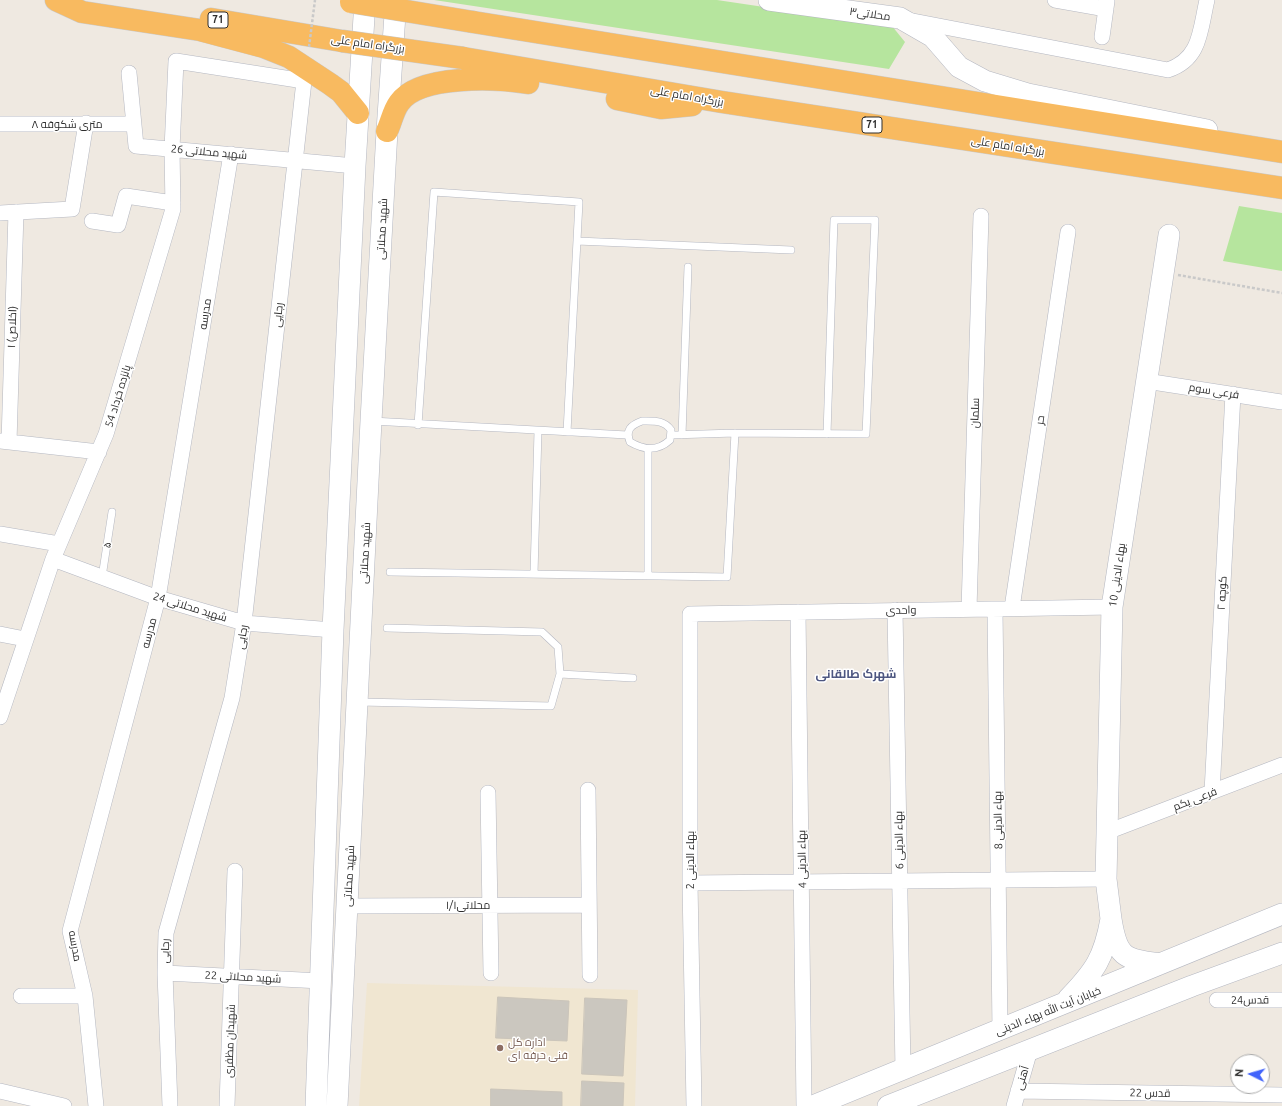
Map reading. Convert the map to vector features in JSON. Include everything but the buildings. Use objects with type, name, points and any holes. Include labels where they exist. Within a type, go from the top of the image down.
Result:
[{"type":"highway","points":[[56,0],[82,12],[200,30],[264,47],[289,57],[330,84],[340,92],[358,113]]},
{"type":"highway","name":"بزرگراه امام علی","points":[[94,0],[342,41],[463,58],[722,102],[1282,188]]},
{"type":"highway","points":[[353,1],[473,22],[1282,152]]},
{"type":"highway","points":[[387,131],[399,103],[417,88],[437,83],[455,81],[510,80],[661,108],[722,102]]},
{"type":"main road","name":"شهید محلاتی","points":[[338,1106],[347,906],[359,702],[371,421],[387,131],[396,0]]},
{"type":"main road","name":"محلاتی۳","points":[[769,0],[900,18]]},
{"type":"main road","points":[[316,1106],[333,630],[358,113],[353,1]]},
{"type":"main road","points":[[900,18],[933,37],[959,67],[985,81],[1028,94],[1083,106],[1282,145]]},
{"type":"main road","name":"بهاء الدینی 10","points":[[1160,964],[1132,958],[1121,952],[1114,941],[1106,879],[1112,607],[1169,235]]},
{"type":"main road","name":"خیابان آیت الله بهاء الدینی","points":[[812,1106],[1000,1031],[1282,914]]},
{"type":"main road","points":[[1063,1005],[1097,966],[1103,952],[1111,919]]},
{"type":"main road","points":[[888,1106],[1282,953]]},
{"type":"street","points":[[1055,0],[1106,5],[1102,37]]},
{"type":"street","points":[[900,18],[1168,70],[1180,66],[1196,47],[1207,0]]},
{"type":"street","name":"پانزده خرداد 54","points":[[0,717],[53,559],[106,434],[173,209],[172,149],[176,61]]},
{"type":"street","name":"رجایی","points":[[170,1106],[165,973],[166,933],[232,698],[244,623],[304,81],[176,61]]},
{"type":"street","name":"شهید محلاتی 26","points":[[129,73],[136,146],[355,166]]},
{"type":"street","points":[[0,212],[72,209],[86,123]]},
{"type":"street","name":"۸ متری شکوفه","points":[[0,124],[134,124]]},
{"type":"street","name":"مدرسه","points":[[96,1106],[85,996],[70,931],[158,598],[231,154]]},
{"type":"street","points":[[92,221],[118,224],[126,196],[173,202]]},
{"type":"street","name":"۱ (اخلاص)","points":[[4,441],[16,212]]},
{"type":"street","name":"سلمان","points":[[969,609],[981,216]]},
{"type":"street","name":"حر","points":[[1012,608],[1068,232]]},
{"type":"street","name":"فرعی سوم","points":[[1146,381],[1282,402]]},
{"type":"street","name":"کوچه ۲","points":[[1212,792],[1233,394]]},
{"type":"street","points":[[4,441],[99,452]]},
{"type":"street","points":[[0,534],[59,544]]},
{"type":"street","name":"شهید محلاتی 24","points":[[53,559],[158,598],[244,623],[333,630]]},
{"type":"street","name":"واحدی","points":[[690,614],[1112,607]]},
{"type":"street","name":"بهاء الدینی 8","points":[[995,609],[1000,1031]]},
{"type":"street","name":"بهاء الدینی 6","points":[[895,610],[903,1070]]},
{"type":"street","name":"بهاء الدینی 4","points":[[798,612],[803,882],[804,1106]]},
{"type":"street","name":"بهاء الدینی 2","points":[[690,614],[690,883],[694,1106]]},
{"type":"street","points":[[0,634],[25,639]]},
{"type":"street","name":"فرعی یکم","points":[[1107,832],[1282,765]]},
{"type":"street","points":[[588,790],[590,975]]},
{"type":"street","points":[[488,793],[491,972]]},
{"type":"street","name":"شهیدان مظفری","points":[[227,1106],[235,871]]},
{"type":"street","points":[[690,883],[1106,879]]},
{"type":"street","name":"محلاتی۱/۱","points":[[347,906],[589,905]]},
{"type":"street","name":"شهید محلاتی 22","points":[[165,973],[321,981]]},
{"type":"street","points":[[21,996],[85,996]]},
{"type":"street","name":"قدس24","points":[[1217,1000],[1282,1000]]},
{"type":"street","name":"آهنی","points":[[1014,1106],[1030,1050]]},
{"type":"street","name":"قدس 22","points":[[1018,1091],[1282,1095]]},
{"type":"street","points":[[1,1095],[64,1106]]},
{"type":"lane","points":[[418,425],[434,192],[579,202],[567,432]]},
{"type":"lane","points":[[671,435],[735,433],[827,434],[866,434],[875,220],[834,220],[827,434]]},
{"type":"lane","points":[[577,241],[791,250]]},
{"type":"lane","points":[[682,435],[688,267]]},
{"type":"lane","points":[[371,421],[418,425],[627,435]]},
{"type":"lane","points":[[642,421],[653,421],[667,424],[671,430],[671,435],[670,440],[665,445],[648,449],[630,442],[627,435],[633,424],[642,421]]},
{"type":"lane","points":[[534,574],[538,431]]},
{"type":"lane","points":[[390,572],[727,577],[735,433]]},
{"type":"lane","points":[[648,449],[648,576]]},
{"type":"lane","name":"۵","points":[[102,577],[112,512]]},
{"type":"lane","points":[[359,702],[551,706],[560,674],[558,647],[542,632],[387,628]]},
{"type":"lane","points":[[560,674],[633,678]]},
{"type":"path","points":[[309,48],[315,0]]},
{"type":"path","points":[[1163,272],[1282,293]]},
{"type":"shaded area","name":"اداره کل فنی حرفه ای","points":[[367,983],[638,990],[635,1106],[359,1106]]},
{"type":"green space","points":[[434,0],[717,0],[892,26],[905,42],[889,69]]},
{"type":"green space","points":[[1239,206],[1282,213],[1282,271],[1223,261]]},
{"type":"place","name":"اداره کل فنی حرفه ای","points":[[500,1048]]},
{"type":"district","name":"شهرک طالقانی","points":[[856,674]]}]
